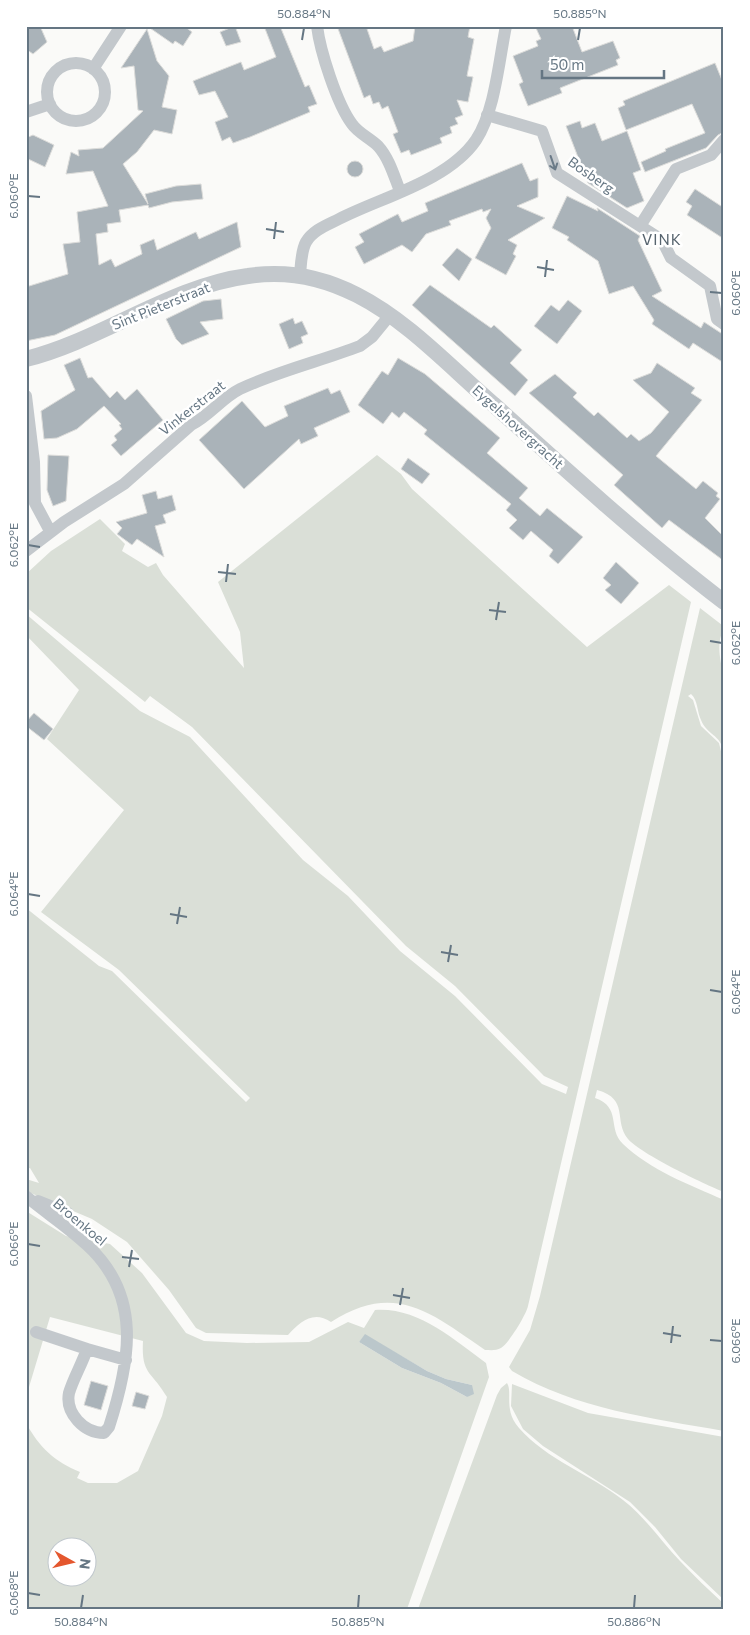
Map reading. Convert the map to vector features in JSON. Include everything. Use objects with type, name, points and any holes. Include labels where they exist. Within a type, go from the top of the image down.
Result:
[{"type":"street","points":[[93,69],[121,26]]},
{"type":"street","points":[[317,26],[327,66],[347,117],[352,125],[378,146],[391,166],[400,191]]},
{"type":"street","points":[[300,275],[303,249],[312,234],[370,203],[443,171],[462,156],[476,139],[487,115],[506,26]]},
{"type":"street","points":[[75,64],[93,69],[102,80],[104,94],[100,108],[94,115],[81,121],[67,120],[58,115],[50,104],[48,85],[58,70],[75,64]]},
{"type":"street","points":[[26,112],[50,104]]},
{"type":"street","name":"Bosberg","points":[[487,115],[542,131],[556,172],[662,240],[671,258],[710,286],[717,320],[724,324]]},
{"type":"street","points":[[640,226],[676,169],[711,156],[724,140]]},
{"type":"street","name":"Sint Pieterstraat","points":[[26,360],[67,346],[170,300],[222,282],[258,275],[300,275]]},
{"type":"street","name":"Eygelshovergracht","points":[[300,275],[336,285],[364,298],[390,315],[412,332],[663,556],[724,602]]},
{"type":"street","name":"Vinkerstraat","points":[[26,551],[50,531],[124,484],[191,425],[202,420],[229,396],[258,382],[360,346],[372,338],[390,315]]},
{"type":"street","points":[[26,396],[34,462],[35,503],[50,531]]},
{"type":"street","points":[[26,1197],[68,1213]]},
{"type":"street","name":"Broenkoel","points":[[26,1197],[87,1245],[107,1269],[117,1285],[126,1310],[128,1328],[126,1360],[109,1427],[104,1433],[94,1431],[78,1422],[69,1395],[87,1349]]},
{"type":"street","points":[[36,1332],[126,1360]]},
{"type":"shaded area","points":[[377,455],[401,474],[412,489],[587,647],[669,585],[691,602],[527,1310],[508,1341],[501,1348],[495,1350],[485,1350],[429,1314],[412,1307],[394,1303],[374,1304],[354,1310],[331,1322],[313,1317],[302,1322],[288,1335],[206,1333],[196,1328],[169,1290],[127,1242],[92,1219],[26,1191],[26,1179],[39,1183],[30,1168],[26,1169],[26,908],[99,966],[112,971],[246,1102],[250,1098],[119,970],[41,912],[124,810],[47,739],[79,690],[26,635],[26,614],[140,711],[190,737],[303,860],[348,896],[400,951],[455,996],[542,1084],[566,1094],[568,1087],[544,1076],[455,986],[406,946],[192,727],[150,696],[145,702],[26,607],[26,574],[51,551],[100,519],[125,544],[122,551],[148,567],[156,563],[163,575],[244,668],[240,632],[218,582]]},
{"type":"shaded area","points":[[700,608],[722,625],[723,629],[719,649],[724,676],[724,752],[720,742],[704,725],[693,697],[691,694],[688,696],[693,700],[701,726],[719,743],[724,764],[724,1192],[673,1168],[635,1145],[624,1132],[614,1099],[597,1090],[595,1098],[609,1107],[618,1138],[645,1162],[684,1183],[724,1200],[724,1431],[642,1416],[588,1403],[536,1384],[512,1371],[509,1367],[530,1330],[540,1296]]},
{"type":"shaded area","points":[[26,1211],[66,1236],[110,1244],[142,1273],[186,1333],[204,1341],[247,1343],[309,1342],[348,1322],[364,1328],[375,1310],[391,1310],[420,1319],[434,1326],[486,1363],[489,1377],[407,1609],[26,1609],[26,1423],[48,1453],[63,1464],[80,1472],[77,1478],[88,1483],[117,1483],[138,1471],[162,1416],[167,1397],[146,1367],[143,1341],[50,1317],[26,1397]],"holes":[[[365,1335],[427,1371],[446,1379],[472,1385],[467,1397],[441,1383],[402,1368],[359,1342]]]},
{"type":"shaded area","points":[[365,1334],[427,1371],[446,1379],[472,1385],[474,1394],[467,1397],[441,1383],[402,1368],[359,1342]]},
{"type":"shaded area","points":[[507,1383],[511,1415],[519,1428],[542,1449],[610,1491],[631,1507],[685,1567],[724,1604],[724,1609],[418,1609],[497,1395]]},
{"type":"shaded area","points":[[512,1384],[588,1413],[724,1437],[724,1600],[681,1559],[655,1527],[630,1502],[543,1446],[523,1429],[511,1406]]},
{"type":"building","points":[[26,26],[40,26],[47,42],[33,54],[26,49]]},
{"type":"building","points":[[147,26],[184,26],[192,32],[183,46],[175,41],[173,44]]},
{"type":"building","points":[[235,26],[241,42],[226,46],[220,32]]},
{"type":"building","points":[[264,26],[280,26],[305,87],[309,85],[317,104],[308,107],[310,112],[250,137],[233,143],[230,137],[222,141],[215,122],[228,117],[215,91],[199,95],[193,81],[241,62],[244,70],[276,57]]},
{"type":"building","points":[[337,26],[366,26],[374,49],[381,46],[384,52],[413,41],[415,26],[470,26],[468,37],[474,39],[467,76],[473,77],[468,102],[457,100],[463,115],[455,118],[458,124],[450,127],[452,133],[440,138],[442,143],[411,155],[409,150],[401,153],[393,134],[398,132],[388,106],[382,109],[379,102],[373,104],[370,95],[364,98]]},
{"type":"building","points":[[535,26],[572,26],[582,52],[613,41],[620,58],[616,60],[618,65],[560,88],[562,93],[528,106],[519,84],[523,82],[513,56],[538,46],[536,41],[541,39]]},
{"type":"building","points":[[147,29],[157,61],[169,76],[162,107],[177,110],[172,134],[154,130],[137,152],[123,164],[148,204],[145,194],[176,186],[201,184],[203,199],[172,202],[149,208],[148,205],[119,210],[121,222],[107,224],[108,232],[96,234],[99,265],[111,259],[115,267],[142,254],[140,245],[154,239],[157,250],[196,232],[199,239],[237,222],[241,247],[55,335],[26,341],[26,287],[68,274],[63,244],[80,242],[77,212],[108,206],[93,171],[66,174],[71,152],[79,156],[78,150],[103,148],[143,111],[138,110],[134,66],[121,68]]},
{"type":"building","points":[[715,63],[724,85],[724,132],[718,135],[706,148],[645,172],[641,162],[666,151],[665,149],[705,133],[692,104],[626,130],[618,108],[625,105],[623,101]]},
{"type":"building","points":[[580,121],[582,128],[595,123],[602,141],[627,131],[641,170],[633,173],[644,201],[627,208],[588,183],[566,126]]},
{"type":"building","points":[[33,135],[54,145],[45,167],[26,158],[26,138]]},
{"type":"building","points":[[355,161],[363,169],[355,177],[347,169]]},
{"type":"building","points":[[522,163],[530,181],[538,178],[538,197],[517,206],[545,218],[508,240],[517,245],[513,254],[516,256],[506,275],[475,258],[491,228],[486,218],[491,209],[483,212],[482,209],[449,221],[451,225],[426,234],[412,252],[402,245],[364,264],[355,247],[364,242],[359,234],[398,214],[402,222],[428,211],[425,203]]},
{"type":"building","points":[[695,189],[724,208],[724,239],[687,215],[692,206],[686,202]]},
{"type":"building","points":[[567,196],[598,211],[597,208],[640,236],[638,240],[662,291],[652,296],[701,328],[704,322],[724,335],[724,363],[693,343],[689,349],[652,324],[654,320],[633,286],[609,294],[598,261],[567,240],[569,237],[552,228]]},
{"type":"building","points":[[457,248],[472,259],[459,281],[442,265]]},
{"type":"building","points":[[430,285],[491,328],[494,325],[522,350],[510,363],[528,380],[515,396],[412,305]]},
{"type":"building","points":[[221,299],[223,319],[200,322],[209,334],[182,345],[176,339],[166,319],[203,301]]},
{"type":"building","points":[[568,300],[582,311],[557,344],[534,326],[551,305],[559,311]]},
{"type":"building","points":[[293,318],[295,324],[302,321],[308,334],[301,337],[303,343],[289,349],[279,324]]},
{"type":"building","points":[[80,358],[88,378],[92,377],[110,398],[117,391],[125,400],[137,389],[163,420],[121,456],[111,445],[117,440],[114,436],[122,429],[119,425],[121,424],[104,406],[77,429],[57,438],[44,439],[41,411],[75,390],[64,365]]},
{"type":"building","points":[[398,358],[425,374],[500,438],[487,453],[528,488],[519,498],[540,516],[547,508],[583,537],[558,564],[549,556],[553,550],[531,531],[523,540],[509,528],[517,520],[506,510],[511,504],[424,434],[427,430],[404,412],[399,418],[392,412],[383,424],[358,405],[382,371],[388,375]]},
{"type":"building","points":[[657,363],[695,388],[691,393],[702,400],[656,456],[696,489],[703,481],[718,493],[716,496],[720,499],[705,518],[724,537],[724,561],[669,520],[662,528],[614,485],[623,475],[529,393],[555,374],[577,393],[573,397],[594,416],[598,412],[627,438],[631,434],[639,441],[651,433],[669,412],[633,380],[651,373]]},
{"type":"building","points":[[328,388],[331,394],[340,390],[350,412],[314,428],[318,436],[301,444],[299,439],[244,489],[199,440],[242,401],[265,427],[288,416],[284,406]]},
{"type":"building","points":[[48,455],[69,456],[66,501],[53,506],[47,490]]},
{"type":"building","points":[[408,458],[430,474],[422,484],[401,469]]},
{"type":"building","points":[[156,491],[158,499],[172,495],[176,510],[163,515],[166,523],[155,526],[164,557],[137,539],[132,545],[117,534],[122,528],[116,522],[147,513],[142,495]]},
{"type":"building","points":[[616,562],[639,583],[621,604],[605,590],[611,585],[603,578]]},
{"type":"building","points":[[34,713],[53,729],[44,740],[26,726],[26,722]]},
{"type":"building","points":[[91,1381],[108,1386],[101,1410],[84,1405]]},
{"type":"building","points":[[136,1392],[149,1396],[145,1409],[132,1406]]},
{"type":"district","name":"VINK","points":[[662,240]]}]
